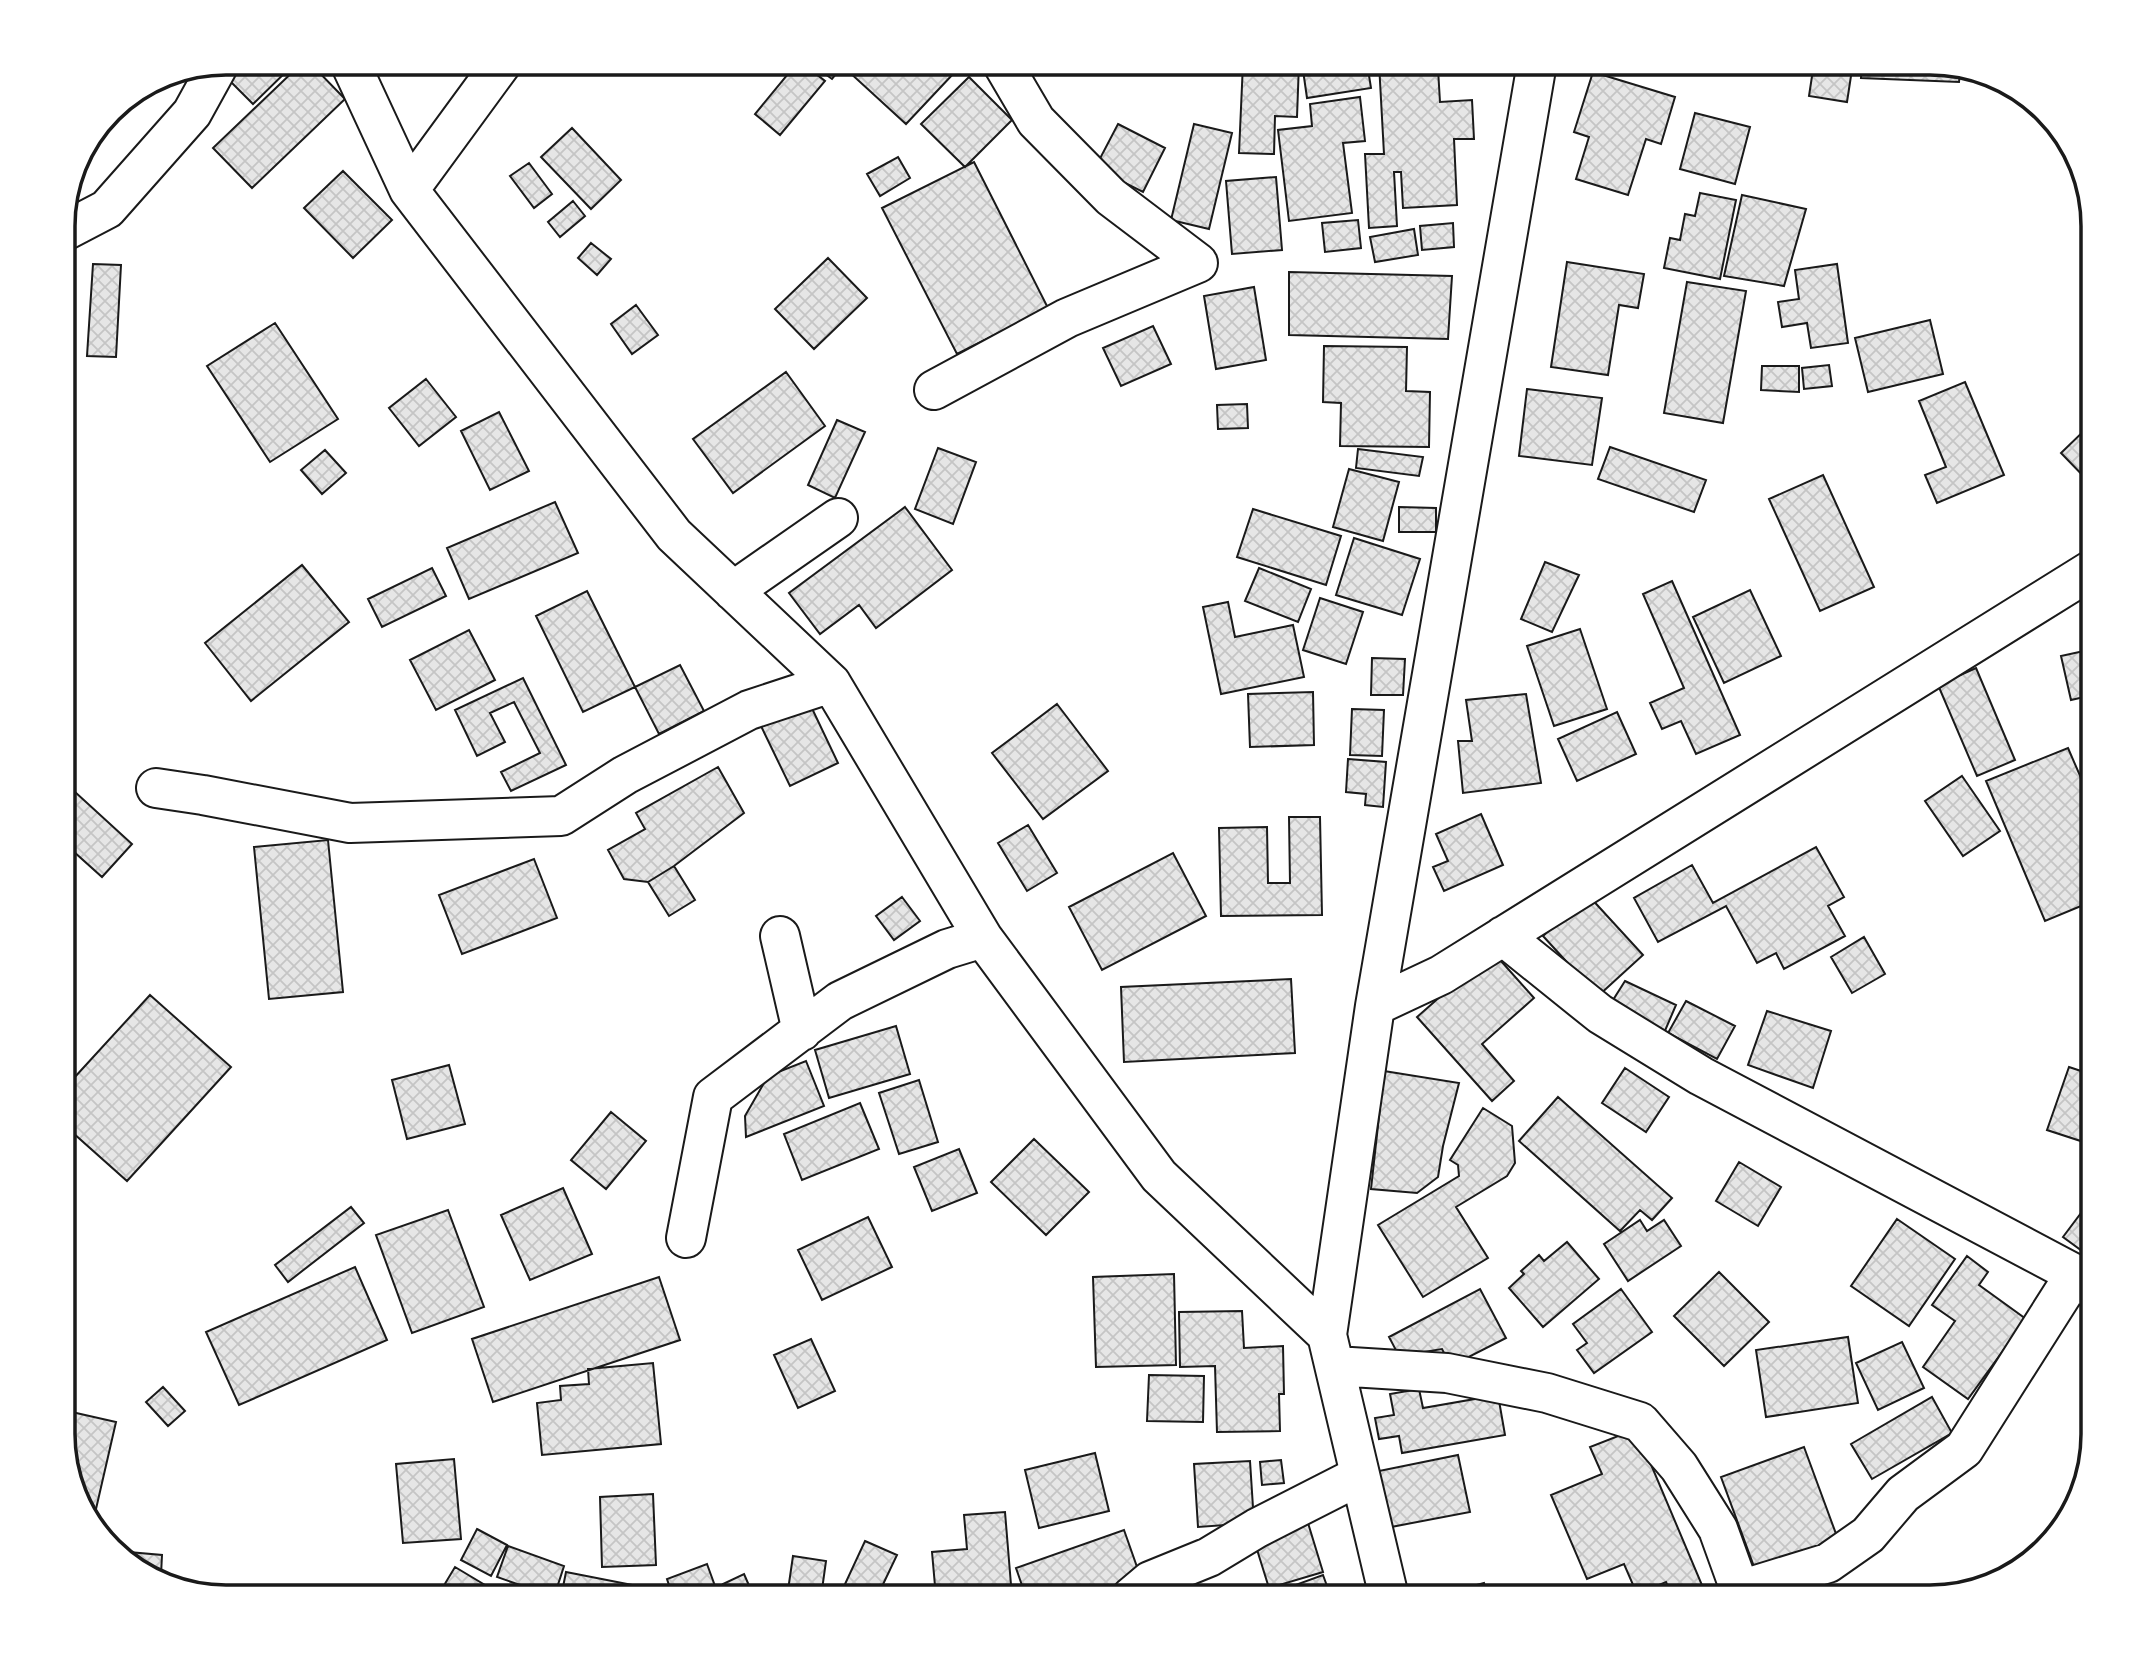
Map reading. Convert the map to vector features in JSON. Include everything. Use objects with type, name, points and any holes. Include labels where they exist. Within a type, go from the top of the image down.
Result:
[{"type":"street","points":[[1386,1585],[1331,1350],[1374,1006],[1535,75]]},
{"type":"street","points":[[76,225],[107,209],[192,113],[212,76]]},
{"type":"street","points":[[356,76],[409,190],[674,534],[831,684],[983,938],[1159,1177],[1331,1350],[1547,1393],[1640,1422],[1679,1466],[1718,1529],[1736,1585]]},
{"type":"street","points":[[409,190],[493,76]]},
{"type":"street","points":[[934,390],[1067,318],[1198,263],[1111,197],[1036,121],[1009,76]]},
{"type":"street","points":[[733,591],[838,518]]},
{"type":"street","points":[[1374,1006],[1441,975],[2081,576]]},
{"type":"street","points":[[156,788],[203,794],[350,823],[561,816],[625,775],[750,710],[831,684]]},
{"type":"street","points":[[780,936],[802,1031]]},
{"type":"street","points":[[1503,936],[1600,1014],[1702,1076],[2081,1280]]},
{"type":"street","points":[[686,1238],[713,1097],[840,1000],[947,950],[983,938]]},
{"type":"street","points":[[1763,1585],[1828,1563],[1868,1535],[1903,1494],[1964,1448],[2081,1286]]},
{"type":"street","points":[[1145,1585],[1209,1557],[1257,1528],[1360,1476]]},
{"type":"building","points":[[1242,75],[1299,75],[1297,117],[1275,116],[1274,154],[1239,153]]},
{"type":"building","points":[[1304,75],[1369,75],[1371,88],[1307,98]]},
{"type":"building","points":[[1380,75],[1438,75],[1440,102],[1472,100],[1474,139],[1454,139],[1457,205],[1403,208],[1401,172],[1394,172],[1397,226],[1369,228],[1365,154],[1384,154]]},
{"type":"building","points":[[1592,75],[1603,75],[1675,97],[1661,144],[1646,139],[1628,195],[1576,179],[1589,137],[1574,132]]},
{"type":"building","points":[[1812,75],[1851,75],[1847,102],[1809,96]]},
{"type":"building","points":[[1861,75],[1930,75],[1959,78],[1959,82],[1861,78]]},
{"type":"building","points":[[231,76],[282,76],[253,104],[228,79]]},
{"type":"building","points":[[288,76],[323,76],[345,99],[252,188],[213,148]]},
{"type":"building","points":[[787,76],[818,76],[825,81],[780,135],[755,114]]},
{"type":"building","points":[[853,76],[952,76],[906,124]]},
{"type":"building","points":[[969,77],[1012,120],[965,167],[921,124]]},
{"type":"building","points":[[1360,97],[1365,141],[1343,143],[1352,213],[1289,221],[1278,130],[1312,126],[1310,104]]},
{"type":"building","points":[[1695,113],[1750,127],[1735,184],[1680,169]]},
{"type":"building","points":[[1118,124],[1165,148],[1143,192],[1095,168]]},
{"type":"building","points":[[1194,124],[1232,133],[1209,229],[1171,220]]},
{"type":"building","points":[[572,128],[621,180],[591,209],[541,157]]},
{"type":"building","points":[[898,157],[910,178],[880,196],[867,174]]},
{"type":"building","points":[[974,162],[1048,308],[957,354],[882,208]]},
{"type":"building","points":[[529,163],[552,194],[534,208],[510,176]]},
{"type":"building","points":[[343,171],[392,220],[353,258],[304,208]]},
{"type":"building","points":[[1276,177],[1282,250],[1232,254],[1226,181]]},
{"type":"building","points":[[1700,193],[1736,200],[1720,279],[1664,268],[1670,238],[1680,240],[1685,214],[1695,216]]},
{"type":"building","points":[[1742,195],[1806,209],[1784,286],[1724,276]]},
{"type":"building","points":[[573,201],[585,216],[560,237],[548,222]]},
{"type":"building","points":[[1358,220],[1361,248],[1325,252],[1322,223]]},
{"type":"building","points":[[1453,223],[1454,247],[1422,250],[1420,226]]},
{"type":"building","points":[[1414,229],[1418,255],[1375,262],[1370,237]]},
{"type":"building","points":[[591,243],[611,259],[597,275],[578,258]]},
{"type":"building","points":[[828,258],[867,298],[814,349],[775,309]]},
{"type":"building","points":[[1567,262],[1644,274],[1638,308],[1619,305],[1608,375],[1551,367]]},
{"type":"building","points":[[93,264],[121,265],[116,357],[87,356]]},
{"type":"building","points":[[1837,264],[1848,343],[1811,348],[1807,323],[1782,327],[1778,302],[1799,299],[1795,270]]},
{"type":"building","points":[[1289,272],[1452,276],[1448,339],[1289,335]]},
{"type":"building","points":[[1687,282],[1746,291],[1723,423],[1664,413]]},
{"type":"building","points":[[1254,287],[1266,360],[1216,369],[1204,296]]},
{"type":"building","points":[[636,305],[658,335],[632,354],[611,324]]},
{"type":"building","points":[[1930,320],[1943,374],[1868,392],[1855,338]]},
{"type":"building","points":[[275,323],[338,419],[270,462],[207,366]]},
{"type":"building","points":[[1153,326],[1171,364],[1121,386],[1103,348]]},
{"type":"building","points":[[1324,346],[1407,347],[1406,391],[1430,392],[1429,447],[1340,446],[1341,403],[1323,402]]},
{"type":"building","points":[[1829,365],[1832,386],[1804,389],[1802,368]]},
{"type":"building","points":[[1762,366],[1799,366],[1799,392],[1761,390]]},
{"type":"building","points":[[786,372],[825,426],[733,493],[693,439]]},
{"type":"building","points":[[426,379],[456,417],[419,446],[389,408]]},
{"type":"building","points":[[1965,382],[2004,475],[1937,503],[1925,475],[1946,467],[1919,401]]},
{"type":"building","points":[[1527,389],[1602,398],[1592,465],[1519,456]]},
{"type":"building","points":[[1247,404],[1248,428],[1218,429],[1217,405]]},
{"type":"building","points":[[499,412],[529,471],[490,490],[461,431]]},
{"type":"building","points":[[837,420],[865,432],[835,498],[808,485]]},
{"type":"building","points":[[2081,434],[2081,474],[2061,453]]},
{"type":"building","points":[[1610,447],[1706,480],[1694,512],[1598,479]]},
{"type":"building","points":[[938,448],[976,462],[953,524],[915,509]]},
{"type":"building","points":[[1358,449],[1423,457],[1419,476],[1356,468]]},
{"type":"building","points":[[325,450],[346,473],[322,494],[301,470]]},
{"type":"building","points":[[1349,469],[1399,482],[1383,541],[1333,527]]},
{"type":"building","points":[[1823,475],[1874,587],[1820,611],[1769,499]]},
{"type":"building","points":[[555,502],[578,553],[469,599],[447,548]]},
{"type":"building","points":[[905,507],[952,570],[876,628],[859,605],[820,634],[789,593]]},
{"type":"building","points":[[1399,507],[1436,508],[1436,532],[1399,532]]},
{"type":"building","points":[[1253,509],[1341,536],[1326,585],[1237,557]]},
{"type":"building","points":[[1354,538],[1420,559],[1402,615],[1336,595]]},
{"type":"building","points":[[1545,562],[1579,575],[1552,632],[1521,619]]},
{"type":"building","points":[[302,565],[349,622],[251,701],[205,643]]},
{"type":"building","points":[[432,568],[446,596],[382,627],[368,599]]},
{"type":"building","points":[[1259,568],[1311,589],[1298,622],[1245,601]]},
{"type":"building","points":[[1672,581],[1740,735],[1696,754],[1681,721],[1662,729],[1650,703],[1684,688],[1643,594]]},
{"type":"building","points":[[1750,590],[1781,656],[1724,683],[1693,617]]},
{"type":"building","points":[[587,591],[635,687],[583,712],[536,616]]},
{"type":"building","points":[[1320,598],[1363,612],[1346,664],[1303,650]]},
{"type":"building","points":[[1228,602],[1235,637],[1293,625],[1304,677],[1221,694],[1203,607]]},
{"type":"building","points":[[1580,629],[1607,709],[1554,726],[1527,646]]},
{"type":"building","points":[[469,630],[495,680],[436,710],[410,660]]},
{"type":"building","points":[[2081,652],[2081,698],[2071,700],[2061,656]]},
{"type":"building","points":[[1372,658],[1405,659],[1403,695],[1371,695]]},
{"type":"building","points":[[680,665],[704,711],[659,734],[635,687]]},
{"type":"building","points":[[1976,668],[2015,760],[1977,776],[1938,685]]},
{"type":"building","points":[[523,678],[566,765],[511,791],[501,772],[540,753],[514,702],[490,713],[505,742],[477,756],[455,710]]},
{"type":"building","points":[[1313,692],[1314,745],[1250,747],[1248,694]]},
{"type":"building","points":[[1526,694],[1541,783],[1463,793],[1458,741],[1472,741],[1466,700]]},
{"type":"building","points":[[808,700],[838,763],[790,786],[760,724]]},
{"type":"building","points":[[1057,704],[1108,771],[1043,819],[992,753]]},
{"type":"building","points":[[1352,709],[1384,710],[1382,756],[1350,755]]},
{"type":"building","points":[[1617,712],[1636,754],[1577,781],[1558,739]]},
{"type":"building","points":[[2068,748],[2081,778],[2081,906],[2045,921],[1986,781]]},
{"type":"building","points":[[1348,759],[1386,762],[1383,807],[1365,805],[1366,794],[1346,792]]},
{"type":"building","points":[[718,767],[744,813],[674,866],[648,882],[624,879],[608,850],[645,829],[636,813]]},
{"type":"building","points":[[1962,776],[2000,831],[1963,856],[1925,801]]},
{"type":"building","points":[[76,793],[132,844],[102,877],[76,854]]},
{"type":"building","points":[[1481,814],[1503,865],[1444,891],[1433,867],[1448,861],[1436,834]]},
{"type":"building","points":[[1289,817],[1320,817],[1322,915],[1221,916],[1219,828],[1267,827],[1268,883],[1290,883]]},
{"type":"building","points":[[1028,825],[1057,873],[1027,891],[998,843]]},
{"type":"building","points":[[328,840],[343,992],[269,999],[254,847]]},
{"type":"building","points":[[1816,847],[1844,897],[1828,906],[1845,936],[1784,969],[1776,953],[1757,963],[1726,906],[1658,942],[1634,898],[1692,865],[1713,903]]},
{"type":"building","points":[[1173,853],[1206,916],[1102,970],[1069,907]]},
{"type":"building","points":[[534,859],[557,918],[462,954],[439,895]]},
{"type":"building","points":[[674,866],[695,900],[669,916],[648,882]]},
{"type":"building","points":[[1588,895],[1643,955],[1598,996],[1543,936]]},
{"type":"building","points":[[902,897],[920,921],[894,940],[876,916]]},
{"type":"building","points":[[1864,937],[1885,974],[1852,993],[1831,957]]},
{"type":"building","points":[[1492,951],[1534,998],[1482,1044],[1514,1081],[1492,1101],[1417,1017]]},
{"type":"building","points":[[1291,979],[1295,1053],[1124,1062],[1121,987]]},
{"type":"building","points":[[1625,981],[1676,1005],[1661,1040],[1608,1008]]},
{"type":"building","points":[[150,995],[231,1067],[127,1181],[76,1136],[76,1076]]},
{"type":"building","points":[[1686,1001],[1735,1026],[1717,1059],[1668,1033]]},
{"type":"building","points":[[1767,1011],[1831,1031],[1813,1088],[1748,1065]]},
{"type":"building","points":[[896,1026],[910,1074],[829,1098],[815,1050]]},
{"type":"building","points":[[806,1061],[824,1106],[746,1137],[745,1116],[768,1076]]},
{"type":"building","points":[[449,1065],[465,1124],[407,1139],[392,1080]]},
{"type":"building","points":[[2069,1067],[2081,1071],[2081,1141],[2047,1130]]},
{"type":"building","points":[[1625,1068],[1669,1097],[1646,1132],[1602,1103]]},
{"type":"building","points":[[1384,1071],[1459,1083],[1438,1177],[1417,1193],[1371,1189]]},
{"type":"building","points":[[919,1080],[938,1142],[899,1154],[879,1093]]},
{"type":"building","points":[[1558,1097],[1672,1198],[1652,1220],[1640,1210],[1620,1231],[1519,1141]]},
{"type":"building","points":[[860,1103],[879,1149],[802,1180],[784,1134]]},
{"type":"building","points":[[1483,1108],[1512,1126],[1515,1163],[1507,1176],[1456,1207],[1488,1258],[1423,1297],[1378,1225],[1459,1176],[1458,1165],[1450,1160]]},
{"type":"building","points":[[611,1112],[646,1141],[606,1189],[571,1160]]},
{"type":"building","points":[[1034,1139],[1089,1192],[1046,1235],[991,1182]]},
{"type":"building","points":[[959,1149],[977,1193],[932,1211],[914,1167]]},
{"type":"building","points":[[1739,1162],[1781,1187],[1758,1226],[1716,1201]]},
{"type":"building","points":[[563,1188],[592,1254],[530,1280],[501,1215]]},
{"type":"building","points":[[351,1207],[364,1223],[288,1282],[275,1265]]},
{"type":"building","points":[[448,1210],[484,1307],[412,1333],[376,1235]]},
{"type":"building","points":[[2081,1213],[2081,1250],[2063,1237]]},
{"type":"building","points":[[868,1217],[892,1267],[822,1300],[798,1250]]},
{"type":"building","points":[[1897,1219],[1955,1259],[1909,1326],[1851,1286]]},
{"type":"building","points":[[1640,1220],[1647,1231],[1664,1220],[1681,1246],[1628,1281],[1604,1244]]},
{"type":"building","points":[[1567,1242],[1599,1279],[1543,1327],[1509,1288],[1524,1274],[1521,1271],[1539,1255],[1544,1261]]},
{"type":"building","points":[[1967,1256],[1988,1272],[1979,1285],[2026,1319],[1968,1399],[1923,1367],[1955,1321],[1932,1305]]},
{"type":"building","points":[[355,1267],[387,1340],[239,1405],[206,1332]]},
{"type":"building","points":[[1719,1272],[1769,1322],[1724,1366],[1674,1316]]},
{"type":"building","points":[[1174,1274],[1176,1365],[1096,1367],[1093,1277]]},
{"type":"building","points":[[659,1277],[680,1340],[493,1402],[472,1339]]},
{"type":"building","points":[[1480,1289],[1506,1338],[1451,1366],[1442,1349],[1399,1356],[1389,1337]]},
{"type":"building","points":[[1621,1289],[1652,1332],[1594,1373],[1577,1350],[1587,1343],[1573,1324]]},
{"type":"building","points":[[1242,1311],[1244,1348],[1283,1346],[1284,1394],[1279,1394],[1280,1431],[1217,1432],[1215,1366],[1180,1367],[1179,1312]]},
{"type":"building","points":[[1848,1337],[1858,1403],[1766,1417],[1756,1350]]},
{"type":"building","points":[[811,1339],[835,1391],[798,1408],[774,1355]]},
{"type":"building","points":[[1902,1342],[1924,1388],[1878,1410],[1856,1363]]},
{"type":"building","points":[[653,1363],[661,1444],[542,1455],[537,1403],[561,1400],[560,1386],[589,1384],[588,1369]]},
{"type":"building","points":[[1149,1375],[1204,1376],[1203,1422],[1147,1421]]},
{"type":"building","points":[[163,1387],[185,1411],[168,1426],[146,1402]]},
{"type":"building","points":[[1419,1389],[1423,1408],[1498,1395],[1505,1435],[1402,1453],[1399,1436],[1379,1439],[1375,1418],[1394,1415],[1390,1394]]},
{"type":"building","points":[[1932,1397],[1952,1433],[1872,1479],[1851,1444]]},
{"type":"building","points":[[76,1413],[116,1422],[96,1509],[80,1473]]},
{"type":"building","points":[[1636,1429],[1702,1585],[1667,1585],[1666,1582],[1659,1585],[1633,1585],[1624,1564],[1587,1579],[1551,1495],[1602,1474],[1590,1447]]},
{"type":"building","points":[[1804,1447],[1839,1542],[1756,1572],[1721,1477]]},
{"type":"building","points":[[1095,1453],[1109,1511],[1039,1528],[1025,1470]]},
{"type":"building","points":[[1458,1455],[1470,1512],[1391,1527],[1379,1471]]},
{"type":"building","points":[[454,1459],[461,1539],[403,1543],[396,1464]]},
{"type":"building","points":[[1281,1460],[1284,1483],[1262,1485],[1260,1462]]},
{"type":"building","points":[[1250,1461],[1254,1523],[1198,1527],[1194,1464]]},
{"type":"building","points":[[653,1494],[656,1565],[602,1567],[600,1497]]},
{"type":"building","points":[[1005,1512],[1011,1585],[935,1585],[932,1552],[967,1549],[964,1515]]},
{"type":"building","points":[[1308,1523],[1323,1572],[1279,1585],[1268,1585],[1254,1540]]},
{"type":"building","points":[[477,1529],[507,1545],[491,1576],[461,1560]]},
{"type":"building","points":[[1124,1530],[1143,1584],[1022,1585],[1016,1568]]},
{"type":"building","points":[[865,1541],[897,1555],[883,1585],[845,1585]]},
{"type":"building","points":[[508,1546],[564,1566],[558,1585],[520,1585],[497,1577]]},
{"type":"building","points":[[132,1552],[162,1555],[161,1570]]},
{"type":"building","points":[[793,1556],[826,1561],[823,1585],[789,1585]]},
{"type":"building","points":[[707,1564],[715,1585],[669,1585],[667,1579]]},
{"type":"building","points":[[455,1567],[485,1585],[444,1585]]},
{"type":"building","points":[[566,1572],[632,1585],[563,1585]]},
{"type":"building","points":[[744,1574],[749,1585],[723,1585]]},
{"type":"building","points":[[1323,1575],[1327,1585],[1295,1585]]}]
